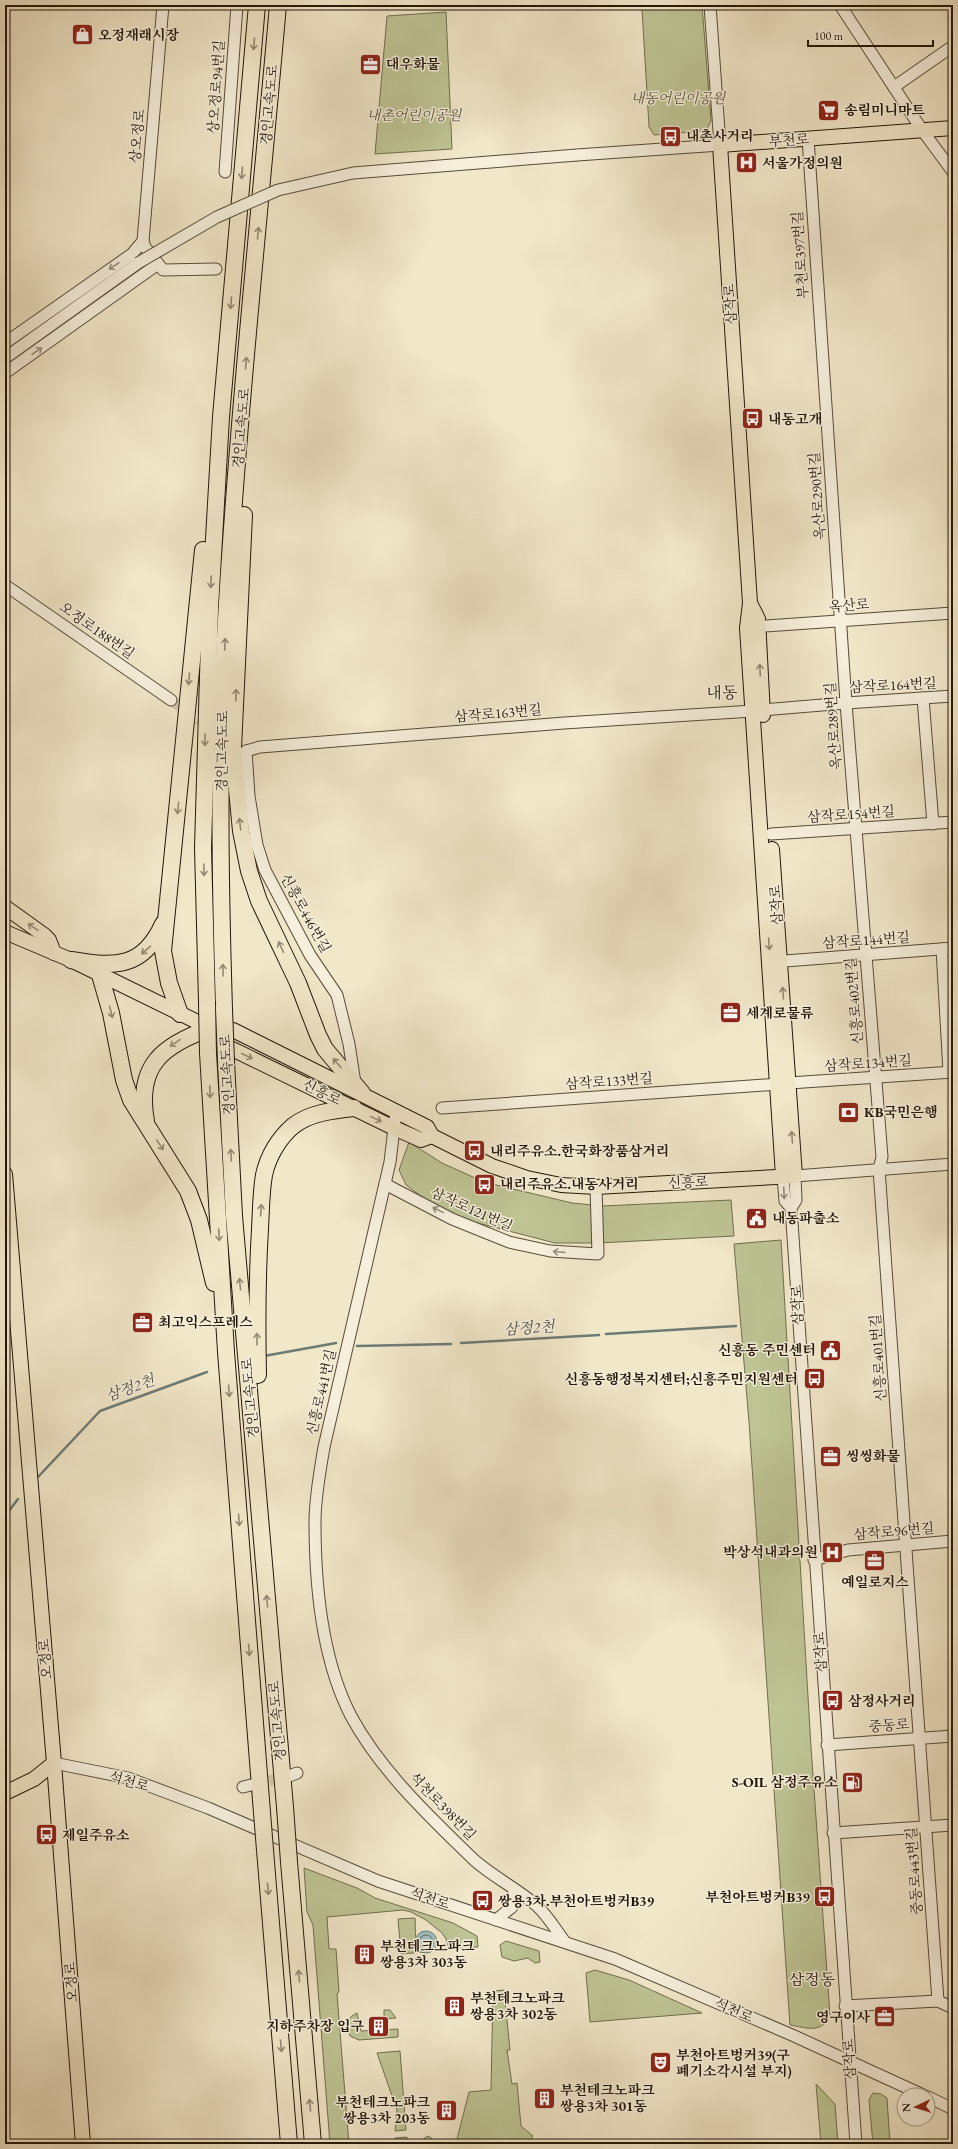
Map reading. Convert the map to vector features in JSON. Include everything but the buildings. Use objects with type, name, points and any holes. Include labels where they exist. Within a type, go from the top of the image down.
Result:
[{"type":"highway","name":"경인고속도로","points":[[257,5],[220,417],[205,736],[203,848],[208,1002],[208,1053],[226,1352],[288,2144]]},
{"type":"highway","name":"경인고속도로","points":[[278,5],[242,416],[226,621],[220,849],[224,1009],[234,1216],[313,2144]]},
{"type":"highway","points":[[242,416],[244,530],[233,748],[241,831],[249,871],[259,901],[298,983],[318,1035],[325,1048],[358,1088]]},
{"type":"highway","points":[[180,1014],[172,994],[163,951],[182,779],[190,673],[200,576],[220,417]]},
{"type":"highway","points":[[71,960],[103,965],[125,962],[144,952],[152,944],[166,917]]},
{"type":"highway","points":[[100,975],[111,1013],[124,1080],[131,1100],[147,1128],[173,1164],[188,1191],[199,1220],[213,1279],[226,1352]]},
{"type":"highway","points":[[147,1128],[144,1107],[144,1086],[155,1061],[175,1042],[214,1030]]},
{"type":"highway","points":[[257,1476],[257,1279],[264,1174],[270,1155],[277,1144],[295,1125],[321,1114],[354,1108]]},
{"type":"main road","name":"부천로","points":[[720,145],[953,128]]},
{"type":"main road","name":"삼작로","points":[[720,145],[789,1176]]},
{"type":"main road","name":"삼작로","points":[[758,711],[771,834],[775,961]]},
{"type":"main road","points":[[5,907],[44,935],[49,940],[54,953]]},
{"type":"main road","name":"신흥로","points":[[5,932],[71,960],[214,1030],[233,1030],[358,1088],[396,1112],[427,1127],[432,1136],[492,1166],[527,1178],[561,1185],[596,1187],[789,1176]]},
{"type":"main road","name":"신흥로","points":[[214,1030],[228,1047],[394,1128],[421,1140],[432,1136]]},
{"type":"main road","name":"오정로","points":[[5,1174],[54,1763],[83,2144]]},
{"type":"main road","points":[[5,1793],[34,1779],[54,1763]]},
{"type":"street","name":"상오정로","points":[[143,241],[163,5]]},
{"type":"street","name":"상오정로94번길","points":[[225,172],[237,5]]},
{"type":"street","name":"삼작로","points":[[710,5],[720,145]]},
{"type":"street","points":[[840,5],[922,130],[953,172]]},
{"type":"street","points":[[894,87],[953,46]]},
{"type":"street","name":"부천로397번길","points":[[808,138],[823,369]]},
{"type":"street","name":"부천로","points":[[5,358],[145,259],[218,217],[278,190],[353,173],[720,145]]},
{"type":"street","points":[[143,241],[145,247],[160,268]]},
{"type":"street","points":[[5,343],[132,254],[143,241]]},
{"type":"street","points":[[5,373],[148,273],[160,268],[216,269]]},
{"type":"street","name":"옥산로290번길","points":[[823,369],[840,621]]},
{"type":"street","name":"오정로188번길","points":[[5,585],[171,700]]},
{"type":"street","name":"옥산로","points":[[752,627],[953,613]]},
{"type":"street","name":"옥산로289번길","points":[[840,621],[856,830]]},
{"type":"street","name":"삼작로164번길","points":[[758,711],[846,703],[953,696]]},
{"type":"street","points":[[923,698],[933,824]]},
{"type":"street","name":"삼작로163번길","points":[[244,750],[260,747],[564,723],[758,711]]},
{"type":"street","name":"신흥로446번길","points":[[244,750],[249,796],[257,845],[263,864],[310,955],[338,995],[358,1088]]},
{"type":"street","name":"삼작로154번길","points":[[771,834],[856,830],[953,822]]},
{"type":"street","name":"신흥로402번길","points":[[856,830],[882,1157],[879,1170]]},
{"type":"street","name":"삼작로144번길","points":[[775,961],[948,949]]},
{"type":"street","name":"삼작로134번길","points":[[783,1084],[951,1072],[948,949]]},
{"type":"street","name":"삼작로133번길","points":[[442,1108],[783,1084]]},
{"type":"street","name":"신흥로441번길","points":[[331,1666],[318,1594],[315,1521],[318,1486],[324,1447],[385,1184],[396,1112]]},
{"type":"street","name":"신흥로","points":[[789,1176],[953,1164]]},
{"type":"street","name":"신흥로401번길","points":[[879,1170],[920,1738]]},
{"type":"street","name":"삼작로","points":[[789,1176],[784,1201],[791,1208],[814,1560],[856,2144]]},
{"type":"street","name":"삼작로121번길","points":[[385,1184],[452,1219],[509,1242],[550,1251],[598,1254],[596,1187]]},
{"type":"street","name":"삼작로96번길","points":[[814,1560],[848,1550],[953,1541]]},
{"type":"street","name":"석천로398번길","points":[[331,1666],[351,1716],[373,1749],[397,1779],[419,1804],[475,1860],[538,1907],[565,1942]]},
{"type":"street","name":"중동로","points":[[827,1745],[953,1736]]},
{"type":"street","name":"중동로443번길","points":[[920,1738],[938,2001]]},
{"type":"street","name":"석천로","points":[[54,1763],[128,1778],[208,1808],[378,1881],[615,1959],[906,2087]]},
{"type":"street","points":[[833,1832],[953,1825]]},
{"type":"street","points":[[496,1920],[512,1907],[514,1889]]},
{"type":"street","points":[[845,2006],[938,2001],[953,2008]]},
{"type":"street","points":[[936,2101],[953,2109]]},
{"type":"green space","name":"내동어린이공원","points":[[646,5],[702,5],[711,121],[706,131],[654,135],[649,127],[642,9]]},
{"type":"green space","name":"내촌어린이공원","points":[[446,12],[452,149],[375,154],[387,16]]},
{"type":"green space","points":[[409,1142],[442,1163],[484,1182],[572,1203],[603,1206],[731,1200],[734,1236],[598,1243],[555,1243],[447,1215],[406,1185],[399,1170]]},
{"type":"green space","points":[[781,1240],[811,1747],[830,2015],[823,2025],[813,2028],[790,2025],[749,1422],[734,1244]]},
{"type":"green space","points":[[304,1868],[357,1888],[375,1898],[453,1923],[477,1936],[478,1947],[449,1949],[446,1939],[442,1933],[426,1920],[411,1912],[403,1910],[327,1917],[329,1949],[336,1949],[339,1992],[337,1994],[349,2144],[330,2144],[313,1925],[307,1912]]},
{"type":"green space","points":[[415,1918],[416,1941],[423,1952],[401,1954],[398,1919]]},
{"type":"green space","points":[[506,1941],[539,1951],[540,1962],[535,1963],[528,1958],[514,1961],[502,1957],[500,1945]]},
{"type":"green space","points":[[595,1970],[629,1980],[702,2013],[590,2022],[586,1973]]},
{"type":"green space","points":[[504,1990],[510,2050],[507,2050],[512,2084],[517,2083],[521,2126],[533,2136],[527,2144],[448,2144],[456,2143],[469,2092],[491,2090],[493,1991]]},
{"type":"green space","points":[[384,2010],[390,2010],[396,2018],[384,2019]]},
{"type":"green space","points":[[357,2013],[361,2031],[398,2029],[398,2037],[359,2040],[350,2036],[348,2022],[353,2015]]},
{"type":"green space","points":[[400,2051],[406,2130],[395,2131],[397,2110],[377,2053]]},
{"type":"green space","points":[[816,2084],[835,2104],[838,2144],[821,2144]]},
{"type":"green space","points":[[873,2093],[881,2094],[887,2098],[890,2144],[873,2144],[869,2100]]},
{"type":"green space","points":[[428,2136],[433,2141],[428,2146],[423,2141]]},
{"type":"green space","points":[[407,2137],[407,2144],[395,2144],[395,2138]]},
{"type":"water","points":[[426,1931],[434,1934],[437,1942],[434,1950],[426,1953],[418,1950],[415,1942],[418,1934]]},
{"type":"waterway","name":"삼정2천","points":[[606,1334],[736,1326]]},
{"type":"waterway","name":"삼정2천","points":[[461,1343],[599,1335]]},
{"type":"waterway","name":"삼정2천","points":[[264,1356],[336,1343]]},
{"type":"waterway","name":"삼정2천","points":[[357,1346],[451,1344]]},
{"type":"waterway","name":"삼정2천","points":[[38,1477],[100,1411],[207,1372]]},
{"type":"waterway","name":"삼정2천","points":[[5,1516],[18,1499]]},
{"type":"tunnel","points":[[171,700],[210,727]]},
{"type":"tunnel","points":[[253,1785],[288,1776]]},
{"type":"place","name":"오정재래시장","points":[[83,35]]},
{"type":"place","name":"대우화물","points":[[371,64]]},
{"type":"place","name":"송림미니마트","points":[[828,110]]},
{"type":"place","name":"내촌사거리","points":[[670,136]]},
{"type":"place","name":"서울가정의원","points":[[747,163]]},
{"type":"place","name":"내동고개","points":[[753,419]]},
{"type":"place","name":"세계로물류","points":[[731,1013]]},
{"type":"place","name":"KB국민은행","points":[[848,1112]]},
{"type":"place","name":"내리주유소.한국화장품삼거리","points":[[475,1151]]},
{"type":"place","name":"내리주유소.내동사거리","points":[[484,1184]]},
{"type":"place","name":"내동파출소","points":[[756,1218]]},
{"type":"place","name":"최고익스프레스","points":[[142,1322]]},
{"type":"place","name":"신흥동 주민센터","points":[[831,1350]]},
{"type":"place","name":"신흥동행정복지센터;신흥주민지원센터","points":[[814,1379]]},
{"type":"place","name":"씽씽화물","points":[[831,1456]]},
{"type":"place","name":"박상석내과의원","points":[[833,1552]]},
{"type":"place","name":"예일로지스","points":[[875,1560]]},
{"type":"place","name":"삼정사거리","points":[[832,1701]]},
{"type":"place","name":"S-OIL 삼정주유소","points":[[853,1782]]},
{"type":"place","name":"제일주유소","points":[[47,1835]]},
{"type":"place","name":"부천아트벙커B39","points":[[825,1897]]},
{"type":"place","name":"쌍용3차.부천아트벙커B39","points":[[482,1901]]},
{"type":"place","name":"부천테크노파크 쌍용3차 303동","points":[[364,1954]]},
{"type":"place","name":"부천테크노파크 쌍용3차 302동","points":[[454,2006]]},
{"type":"place","name":"영구이사","points":[[885,2017]]},
{"type":"place","name":"지하주차장 입구","points":[[379,2026]]},
{"type":"place","name":"부천아트벙커39(구 폐기소각시설 부지)","points":[[660,2063]]},
{"type":"place","name":"부천테크노파크 쌍용3차 301동","points":[[545,2098]]},
{"type":"place","name":"부천테크노파크 쌍용3차 203동","points":[[446,2110]]},
{"type":"district","name":"내동","points":[[722,692]]},
{"type":"district","name":"삼정동","points":[[812,1979]]}]
